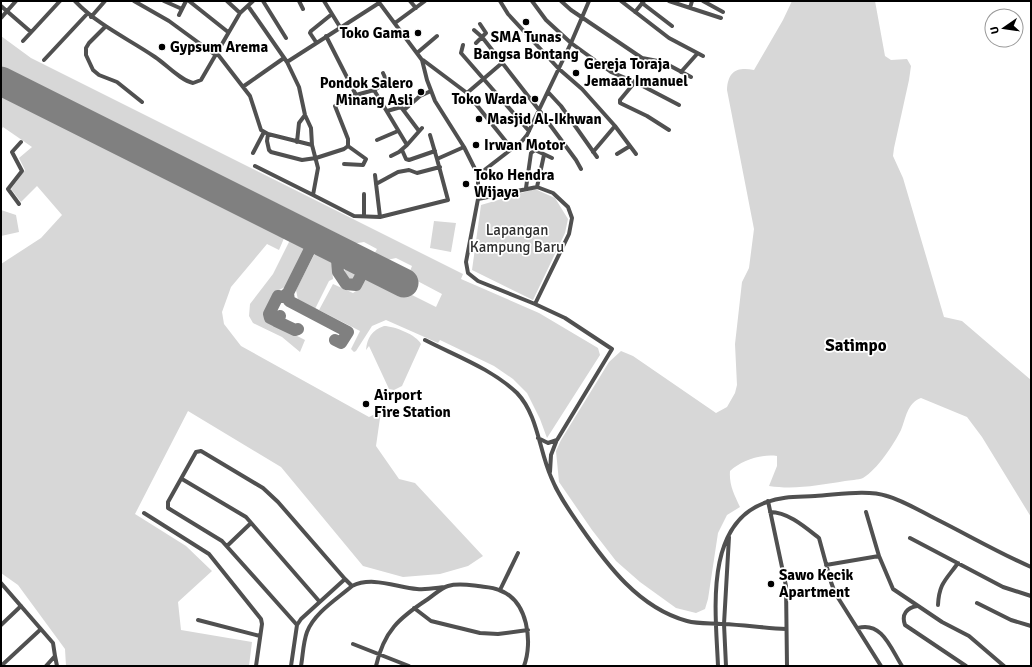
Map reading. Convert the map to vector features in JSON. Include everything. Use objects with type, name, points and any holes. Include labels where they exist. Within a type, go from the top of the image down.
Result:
[{"type":"street","points":[[1,18],[16,1]]},
{"type":"street","points":[[23,41],[60,1]]},
{"type":"street","points":[[75,1],[89,15],[105,27],[145,50],[191,83],[199,81],[240,13],[253,1]]},
{"type":"street","points":[[44,60],[105,1]]},
{"type":"street","points":[[164,1],[182,9]]},
{"type":"street","points":[[179,15],[186,1]]},
{"type":"street","points":[[189,1],[228,32]]},
{"type":"street","points":[[227,1],[240,13]]},
{"type":"street","points":[[263,1],[286,38]]},
{"type":"street","points":[[299,1],[304,9]]},
{"type":"street","points":[[324,1],[340,27]]},
{"type":"street","points":[[410,1],[416,8]]},
{"type":"street","points":[[395,24],[425,1]]},
{"type":"street","points":[[500,1],[508,14],[559,69],[582,89],[615,126],[636,154]]},
{"type":"street","points":[[532,1],[546,20],[571,43],[611,72],[635,82],[678,105]]},
{"type":"street","points":[[561,1],[583,18],[642,58],[663,62],[691,77]]},
{"type":"street","points":[[478,175],[522,141],[529,131],[590,1]]},
{"type":"street","points":[[621,1],[669,38],[703,56]]},
{"type":"street","points":[[669,1],[678,6],[690,8],[721,18]]},
{"type":"street","points":[[690,8],[692,1]]},
{"type":"street","points":[[703,1],[723,12]]},
{"type":"street","points":[[137,2],[169,21],[215,53],[244,86],[252,100],[260,129],[266,133],[312,145]]},
{"type":"street","points":[[244,86],[379,2],[422,60],[467,93],[512,149]]},
{"type":"street","points":[[635,12],[643,2],[672,26]]},
{"type":"street","points":[[1,6],[31,32]]},
{"type":"street","points":[[248,6],[285,60],[299,87],[305,115],[311,128],[312,145],[318,172],[313,195]]},
{"type":"street","points":[[316,42],[311,35],[311,31],[332,14]]},
{"type":"street","points":[[476,43],[486,33],[480,24]]},
{"type":"street","points":[[105,27],[88,43],[86,48],[86,55],[93,70],[98,75],[117,82],[142,102]]},
{"type":"street","points":[[474,30],[482,37],[539,110],[576,160],[580,169]]},
{"type":"street","points":[[326,36],[356,95]]},
{"type":"street","points":[[417,53],[437,36]]},
{"type":"street","points":[[463,45],[461,54],[529,131]]},
{"type":"street","points":[[681,72],[697,54]]},
{"type":"street","points":[[422,60],[431,91],[442,114],[464,147],[478,175],[478,198],[466,262],[468,273],[478,281],[565,318],[612,348],[557,440],[551,455],[549,474]]},
{"type":"street","points":[[467,93],[502,63]]},
{"type":"street","points":[[348,146],[348,139],[335,106],[338,103],[356,95],[374,90],[387,82],[383,73]]},
{"type":"street","points":[[635,82],[620,100],[620,103],[647,116],[669,130]]},
{"type":"street","points":[[374,90],[407,145]]},
{"type":"street","points":[[404,110],[420,96],[431,91]]},
{"type":"street","points":[[548,92],[561,106],[597,157]]},
{"type":"street","points":[[387,111],[401,107],[421,129],[402,150],[391,156]]},
{"type":"street","points":[[297,142],[299,122],[305,115]]},
{"type":"street","points":[[593,152],[615,126]]},
{"type":"street","points":[[377,140],[398,131]]},
{"type":"street","points":[[266,133],[267,146],[271,152],[296,159],[316,158],[348,146]]},
{"type":"street","points":[[252,153],[266,133]]},
{"type":"street","points":[[255,166],[354,216],[380,217],[448,200],[430,135]]},
{"type":"street","points":[[19,204],[8,189],[22,171],[12,152],[21,142]]},
{"type":"street","points":[[344,164],[363,165],[366,159],[348,146]]},
{"type":"street","points":[[617,154],[630,146]]},
{"type":"street","points":[[437,159],[464,147]]},
{"type":"street","points":[[402,150],[408,160],[407,170]]},
{"type":"street","points":[[526,188],[531,154],[535,150],[552,158]]},
{"type":"street","points":[[408,160],[435,151]]},
{"type":"street","points":[[537,187],[544,155]]},
{"type":"street","points":[[376,184],[398,172],[407,170],[417,172],[440,167]]},
{"type":"street","points":[[375,175],[380,217]]},
{"type":"street","points":[[478,198],[537,187],[553,193],[563,200],[568,207],[572,218],[569,234],[535,304]]},
{"type":"street","points":[[364,194],[364,216]]},
{"type":"street","points":[[425,340],[489,372],[510,387],[524,402],[535,425],[549,474],[556,490],[568,510],[596,550],[620,578],[643,598],[670,614],[687,621],[786,629]]},
{"type":"street","points":[[538,438],[548,444],[557,440]]},
{"type":"street","points":[[297,625],[227,546],[168,508],[168,502],[196,452],[201,451],[256,483],[278,502],[352,586]]},
{"type":"street","points":[[182,478],[240,513],[252,523],[319,601]]},
{"type":"street","points":[[726,666],[724,624],[730,535],[732,528],[744,515],[768,501],[783,498],[879,493],[903,502],[1031,567]]},
{"type":"street","points":[[768,501],[786,586],[787,666]]},
{"type":"street","points":[[770,512],[780,512],[819,538],[826,565],[836,593],[881,666]]},
{"type":"street","points":[[866,512],[879,556],[893,589],[917,606],[969,636],[1004,666]]},
{"type":"street","points":[[144,513],[213,558],[261,619],[262,624],[256,666]]},
{"type":"street","points":[[227,546],[252,523]]},
{"type":"street","points":[[718,666],[715,624],[720,563],[724,546],[730,535]]},
{"type":"street","points":[[910,538],[1003,586],[1031,596]]},
{"type":"street","points":[[500,590],[518,553]]},
{"type":"street","points":[[826,565],[879,556]]},
{"type":"street","points":[[938,605],[938,593],[942,582],[958,563]]},
{"type":"street","points":[[291,666],[297,625],[319,601],[345,579]]},
{"type":"street","points":[[301,666],[305,640],[310,625],[317,616],[352,586],[359,583],[369,582],[418,589],[469,584],[500,590],[516,603],[523,614],[528,630],[529,647],[524,666]]},
{"type":"street","points":[[1,583],[53,643],[57,666]]},
{"type":"street","points":[[376,666],[378,655],[390,630],[414,608],[447,586]]},
{"type":"street","points":[[428,589],[432,596]]},
{"type":"street","points":[[978,603],[1011,620],[1031,626],[1031,629]]},
{"type":"street","points":[[1,625],[21,606]]},
{"type":"street","points":[[917,606],[907,610],[904,614],[903,619],[905,625],[966,666]]},
{"type":"street","points":[[414,608],[431,621],[480,633],[498,634],[528,630]]},
{"type":"street","points":[[198,620],[260,636]]},
{"type":"street","points":[[858,628],[869,626],[878,630],[902,666]]},
{"type":"street","points":[[1,666],[41,629]]},
{"type":"street","points":[[353,644],[409,666]]},
{"type":"street","points":[[46,666],[56,656]]},
{"type":"green space","points":[[792,1],[875,1],[885,56],[891,60],[907,59],[911,66],[893,156],[903,178],[944,317],[962,321],[1031,380],[1031,517],[982,437],[967,417],[921,398],[916,400],[910,407],[901,430],[885,456],[874,469],[863,478],[807,486],[769,486],[777,466],[777,456],[758,457],[740,464],[730,471],[731,485],[740,507],[727,515],[718,533],[708,599],[705,609],[696,613],[676,608],[640,582],[616,561],[592,530],[559,482],[556,451],[561,440],[609,362],[621,351],[633,356],[716,413],[727,407],[735,393],[737,385],[735,344],[742,282],[749,268],[754,229],[727,90],[729,78],[734,72],[743,69],[754,70],[783,20]]},
{"type":"green space","points":[[1,36],[31,58],[463,274],[461,279],[539,313],[598,348],[600,355],[547,438],[540,419],[527,393],[513,379],[494,366],[440,340],[438,343],[386,320],[372,326],[354,352],[351,349],[360,331],[319,310],[333,284],[353,293],[359,289],[368,273],[436,307],[442,294],[408,276],[412,266],[396,258],[378,262],[372,258],[377,249],[364,242],[345,245],[1,73]]},
{"type":"green space","points":[[1,90],[283,230],[285,236],[279,250],[267,244],[231,287],[222,312],[224,324],[241,346],[369,417],[381,411],[376,446],[399,479],[415,483],[483,556],[468,566],[440,574],[403,577],[363,566],[281,467],[188,411],[135,514],[186,546],[212,571],[178,602],[181,630],[252,642],[249,666],[66,666],[65,649],[18,585],[1,573],[1,264],[41,238],[62,215],[37,186],[21,202],[11,189],[25,170],[19,158],[32,147],[3,127],[1,130]]},
{"type":"green space","name":"Lapangan Kampung Baru","points":[[535,189],[555,198],[568,219],[565,233],[533,300],[472,270],[481,205]]},
{"type":"green space","points":[[1,210],[16,215],[19,232],[1,236]]},
{"type":"green space","points":[[434,221],[456,223],[451,252],[430,248]]},
{"type":"green space","points":[[296,237],[304,241],[306,251],[289,285],[279,290],[264,319],[305,340],[300,352],[282,337],[253,323],[249,316],[250,304],[273,274],[291,238]]},
{"type":"green space","points":[[321,251],[331,254],[333,279],[329,281],[315,309],[298,300],[296,290],[314,255]]},
{"type":"green space","points":[[351,266],[356,268],[358,273],[356,278],[351,280],[346,278],[344,273],[346,268]]},
{"type":"green space","points":[[384,326],[405,332],[415,337],[421,344],[402,386],[394,390],[389,389],[369,346],[366,350],[373,332]]},
{"type":"taxiway","points":[[309,235],[312,245],[317,242],[324,243]]},
{"type":"taxiway","points":[[312,245],[288,293],[289,301],[348,332],[341,343],[335,340]]},
{"type":"taxiway","points":[[336,248],[338,272],[346,284],[356,285],[367,264]]},
{"type":"taxiway","points":[[280,316],[276,321],[270,318],[269,314],[278,296],[283,297],[288,293]]},
{"type":"taxiway","points":[[276,321],[295,330],[298,329]]},
{"type":"runway","points":[[1,81],[404,283]]},
{"type":"place","name":"SMA Tunas Bangsa Bontang","points":[[526,22]]},
{"type":"place","name":"Toko Gama","points":[[418,33]]},
{"type":"place","name":"Gypsum Arema","points":[[162,47]]},
{"type":"place","name":"Gereja Toraja Jemaat Imanuel","points":[[576,73]]},
{"type":"place","name":"Pondok Salero Minang Asli","points":[[421,92]]},
{"type":"place","name":"Toko Warda","points":[[535,99]]},
{"type":"place","name":"Masjid Al-Ikhwan","points":[[479,119]]},
{"type":"place","name":"Irwan Motor","points":[[476,145]]},
{"type":"place","name":"Toko Hendra Wijaya","points":[[466,184]]},
{"type":"place","name":"Airport Fire Station","points":[[366,404]]},
{"type":"place","name":"Sawo Kecik Apartment","points":[[771,584]]},
{"type":"district","name":"Satimpo","points":[[856,345]]}]
